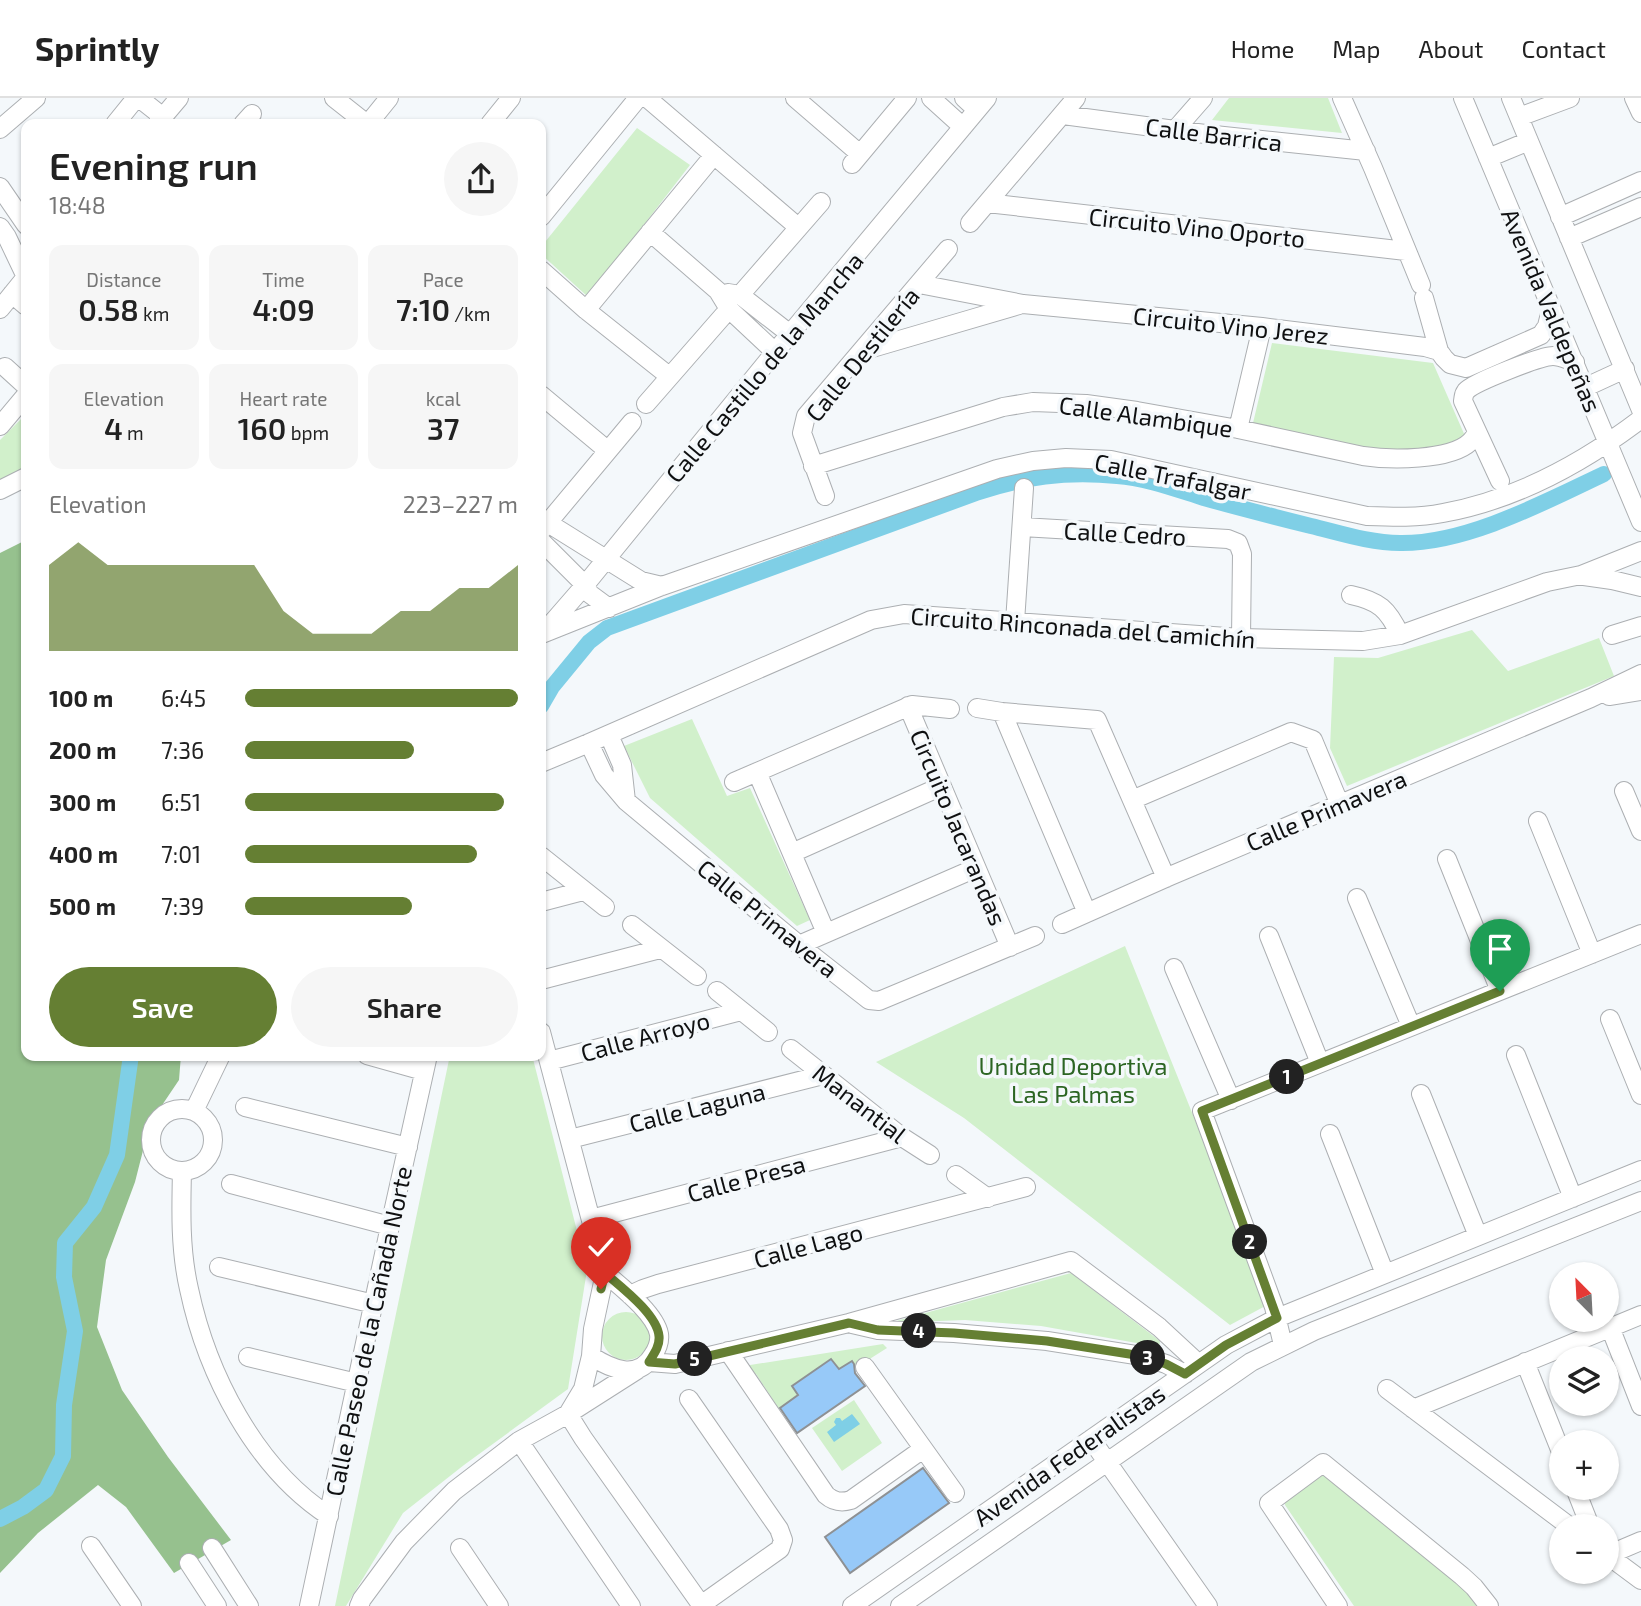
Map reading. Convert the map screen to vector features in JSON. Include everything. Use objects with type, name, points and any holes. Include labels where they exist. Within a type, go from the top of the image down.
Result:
[{"type":"street","points":[[0,129],[36,98]]},
{"type":"street","points":[[119,119],[138,98],[159,119]]},
{"type":"street","points":[[161,119],[178,98]]},
{"type":"street","points":[[334,98],[361,119]]},
{"type":"street","points":[[371,119],[389,98]]},
{"type":"street","points":[[494,119],[511,98]]},
{"type":"street","points":[[546,212],[638,98]]},
{"type":"street","points":[[647,98],[798,228]]},
{"type":"street","points":[[795,98],[856,159],[907,98]]},
{"type":"street","points":[[931,98],[963,127]]},
{"type":"street","points":[[970,223],[1076,98]]},
{"type":"street","points":[[1175,130],[1203,98]]},
{"type":"street","points":[[1342,98],[1406,251],[1422,292],[1439,351],[1444,358],[1450,364],[1466,368],[1516,347],[1545,331],[1551,310]]},
{"type":"street","name":"Avenida Valdepeñas","points":[[1462,98],[1641,522]]},
{"type":"street","name":"Avenida Valdepeñas","points":[[1511,98],[1641,410]]},
{"type":"street","points":[[1519,117],[1570,98]]},
{"type":"street","points":[[1634,98],[1641,113]]},
{"type":"street","name":"Calle Castillo de la Mancha","points":[[546,630],[963,127],[976,102]]},
{"type":"street","name":"Calle Barrica","points":[[1063,115],[1366,151]]},
{"type":"street","points":[[1488,158],[1529,141]]},
{"type":"street","points":[[586,310],[714,155]]},
{"type":"street","points":[[1560,217],[1641,181]]},
{"type":"street","points":[[0,187],[21,218]]},
{"type":"street","points":[[1600,199],[1609,221]]},
{"type":"street","points":[[646,404],[821,201]]},
{"type":"street","name":"Circuito Vino Oporto","points":[[988,203],[1406,251]]},
{"type":"street","points":[[1569,238],[1641,207]]},
{"type":"street","points":[[0,227],[21,266]]},
{"type":"street","points":[[650,232],[718,291],[790,334]]},
{"type":"street","name":"Calle Destilería","points":[[825,496],[802,433],[806,416],[948,249]]},
{"type":"street","points":[[546,274],[669,376]]},
{"type":"street","name":"Circuito Vino Jerez","points":[[919,284],[1023,304],[1262,327],[1439,351]]},
{"type":"street","points":[[0,309],[19,300]]},
{"type":"street","points":[[734,302],[775,352]]},
{"type":"street","name":"Circuito Vino Jerez","points":[[861,351],[1023,304]]},
{"type":"street","points":[[1238,429],[1262,327]]},
{"type":"street","points":[[1516,347],[1524,365]]},
{"type":"street","points":[[1500,481],[1463,401],[1464,394],[1468,388],[1553,356],[1575,362]]},
{"type":"street","points":[[5,367],[21,381]]},
{"type":"street","points":[[1586,387],[1625,369]]},
{"type":"street","points":[[546,399],[607,450]]},
{"type":"street","points":[[0,426],[21,401]]},
{"type":"street","name":"Calle Alambique","points":[[813,466],[1003,407],[1033,402],[1137,411],[1390,459],[1418,458],[1460,448],[1470,442],[1477,433]]},
{"type":"street","name":"Calle Trafalgar","points":[[546,633],[662,586],[997,469],[1033,461],[1066,458],[1111,460],[1367,516],[1407,517],[1443,513],[1507,494],[1570,466],[1609,443],[1641,419]]},
{"type":"street","points":[[546,521],[632,422]]},
{"type":"street","points":[[0,490],[21,480]]},
{"type":"street","points":[[1015,622],[1024,488]]},
{"type":"street","points":[[546,527],[607,558],[641,581],[662,586]]},
{"type":"street","name":"Calle Cedro","points":[[1022,527],[1228,539],[1238,542],[1242,554],[1241,638]]},
{"type":"street","points":[[546,546],[585,585],[590,594],[609,608]]},
{"type":"street","name":"Circuito Rinconada del Camichín","points":[[546,761],[871,620],[904,614],[1241,638],[1363,641],[1400,635],[1547,582],[1581,576],[1641,551]]},
{"type":"street","points":[[1581,576],[1641,587]]},
{"type":"street","points":[[1351,595],[1368,598],[1384,608],[1400,635]]},
{"type":"street","points":[[1612,635],[1641,626]]},
{"type":"street","points":[[1591,698],[1641,674]]},
{"type":"street","points":[[1591,698],[1641,691]]},
{"type":"street","name":"Calle Primavera","points":[[1062,924],[1591,698]]},
{"type":"street","points":[[734,782],[908,706],[950,709]]},
{"type":"street","name":"Circuito Jacarandas","points":[[908,706],[1010,947]]},
{"type":"street","points":[[977,708],[1097,720],[1166,878]]},
{"type":"street","points":[[1002,712],[1087,913]]},
{"type":"street","points":[[1132,800],[1291,732],[1313,740],[1340,805]]},
{"type":"street","points":[[609,734],[622,765],[626,800]]},
{"type":"street","name":"Calle Primavera","points":[[589,744],[604,775],[626,800],[869,1000],[879,1001],[1035,936]]},
{"type":"street","points":[[757,772],[826,933]]},
{"type":"street","points":[[792,853],[942,786]]},
{"type":"street","points":[[1624,791],[1641,831]]},
{"type":"street","points":[[1538,821],[1592,954]]},
{"type":"street","points":[[1447,859],[1500,991]]},
{"type":"street","points":[[546,860],[605,907]]},
{"type":"street","points":[[799,945],[976,869]]},
{"type":"street","points":[[546,901],[583,891]]},
{"type":"street","points":[[1357,898],[1411,1026]]},
{"type":"street","points":[[632,925],[697,976]]},
{"type":"street","points":[[1283,1345],[1277,1318],[1202,1111],[1641,934]]},
{"type":"street","points":[[1269,936],[1320,1063]]},
{"type":"street","points":[[546,979],[660,949]]},
{"type":"street","points":[[1174,968],[1231,1100]]},
{"type":"street","points":[[716,991],[768,1032]]},
{"type":"street","name":"Calle Arroyo","points":[[549,1061],[741,1011]]},
{"type":"street","points":[[1610,1018],[1641,1095]]},
{"type":"street","name":"Manantial","points":[[790,1049],[902,1137],[930,1155]]},
{"type":"street","points":[[546,1050],[605,1273],[583,1389],[568,1414]]},
{"type":"street","points":[[1516,1055],[1573,1198]]},
{"type":"street","points":[[194,1111],[218,1061]]},
{"type":"street","name":"Calle Paseo de la Cañada Norte","points":[[309,1606],[426,1063]]},
{"type":"street","name":"Calle Laguna","points":[[570,1139],[823,1075]]},
{"type":"street","points":[[1421,1094],[1478,1236]]},
{"type":"street","points":[[245,1107],[408,1147]]},
{"type":"street","points":[[182,1108],[205,1118],[214,1140],[211,1152],[204,1162],[194,1169],[182,1171],[170,1169],[160,1162],[153,1152],[150,1140],[160,1117],[182,1108]]},
{"type":"street","points":[[1330,1134],[1385,1274]]},
{"type":"street","name":"Calle Presa","points":[[591,1219],[902,1137]]},
{"type":"street","name":"Avenida Federalistas","points":[[852,1606],[1226,1345],[1277,1318],[1641,1170]]},
{"type":"street","points":[[182,1171],[181,1229],[188,1288],[204,1345],[226,1396],[258,1449],[308,1503],[329,1516]]},
{"type":"street","points":[[957,1175],[988,1198]]},
{"type":"street","points":[[231,1184],[390,1226]]},
{"type":"street","name":"Calle Lago","points":[[630,1295],[658,1284],[1026,1188]]},
{"type":"street","name":"Avenida Federalistas","points":[[900,1606],[1251,1362],[1326,1326],[1641,1201]]},
{"type":"street","points":[[591,1356],[610,1367],[623,1370],[675,1364],[849,1323],[1071,1261],[1159,1327],[1192,1369]]},
{"type":"street","points":[[219,1267],[374,1304]]},
{"type":"street","points":[[359,1606],[404,1542],[454,1490],[519,1441],[568,1414],[643,1366],[657,1348],[659,1335],[654,1322],[630,1295],[605,1273]]},
{"type":"street","points":[[1619,1324],[1641,1315]]},
{"type":"street","points":[[849,1323],[878,1330],[1047,1341],[1142,1356],[1192,1369]]},
{"type":"street","points":[[1413,1409],[1598,1332]]},
{"type":"street","points":[[1612,1332],[1641,1406]]},
{"type":"street","points":[[728,1351],[826,1495],[834,1500],[851,1500],[923,1449]]},
{"type":"street","points":[[248,1357],[357,1383]]},
{"type":"street","points":[[1525,1362],[1552,1430]]},
{"type":"street","points":[[865,1367],[955,1493]]},
{"type":"street","points":[[1387,1389],[1553,1514]]},
{"type":"street","points":[[568,1414],[701,1605],[780,1549],[783,1540],[779,1529],[689,1399]]},
{"type":"street","points":[[1091,1439],[1208,1606]]},
{"type":"street","points":[[519,1441],[631,1606]]},
{"type":"street","points":[[1338,1606],[1269,1503],[1322,1463],[1462,1576],[1487,1604]]},
{"type":"street","points":[[1619,1549],[1641,1541]]},
{"type":"street","points":[[91,1546],[132,1606]]},
{"type":"street","points":[[212,1548],[249,1606]]},
{"type":"street","points":[[460,1548],[499,1606]]},
{"type":"street","points":[[189,1563],[217,1606]]},
{"type":"street","points":[[1619,1563],[1641,1580]]},
{"type":"green space","points":[[1229,98],[1328,98],[1342,133],[1212,120]]},
{"type":"green space","points":[[637,128],[690,165],[588,297],[546,259],[546,241]]},
{"type":"green space","points":[[1272,343],[1433,363],[1465,436],[1445,446],[1391,450],[1361,448],[1253,423]]},
{"type":"green space","points":[[21,419],[21,474],[0,484],[0,440]]},
{"type":"green space","points":[[21,542],[21,1061],[181,1061],[179,1080],[150,1123],[135,1182],[106,1260],[97,1327],[122,1390],[168,1457],[231,1540],[174,1573],[126,1507],[98,1485],[38,1533],[0,1573],[0,553]]},
{"type":"green space","points":[[1472,630],[1508,671],[1599,638],[1614,676],[1347,786],[1330,748],[1334,657],[1378,658]]},
{"type":"green space","points":[[692,719],[727,796],[750,788],[810,920],[797,926],[650,798],[624,746]]},
{"type":"green space","name":"Unidad Deportiva Las Palmas","points":[[1125,946],[1269,1304],[1230,1325],[964,1118],[876,1062]]},
{"type":"green space","points":[[449,1061],[534,1061],[587,1270],[568,1389],[403,1513],[346,1606],[335,1606]]},
{"type":"green space","points":[[1071,1273],[1160,1341],[1159,1347],[1041,1326],[965,1320],[889,1323]]},
{"type":"green space","points":[[626,1312],[643,1319],[650,1336],[643,1353],[626,1360],[609,1353],[602,1336],[609,1319]]},
{"type":"green space","points":[[883,1344],[887,1348],[857,1367],[852,1361],[839,1369],[831,1359],[792,1386],[798,1395],[779,1409],[756,1374],[748,1377],[744,1366]]},
{"type":"green space","points":[[854,1400],[882,1443],[842,1471],[812,1428]]},
{"type":"green space","points":[[1318,1475],[1324,1475],[1475,1598],[1478,1606],[1354,1606],[1285,1505],[1285,1501]]},
{"type":"water","points":[[852,1414],[860,1424],[834,1442],[827,1432],[836,1425],[836,1418],[842,1421]]},
{"type":"building","points":[[831,1359],[839,1369],[852,1361],[855,1373],[865,1386],[797,1433],[780,1408],[798,1395],[792,1386]]},
{"type":"building","points":[[923,1468],[949,1503],[850,1573],[825,1537]]},
{"type":"waterway","points":[[546,697],[589,642],[607,628],[976,493],[1011,483],[1062,475],[1128,477],[1344,534],[1400,543],[1451,537],[1478,529],[1604,474]]},
{"type":"waterway","points":[[0,1519],[23,1507],[46,1490],[63,1456],[64,1405],[75,1331],[64,1277],[65,1243],[94,1207],[117,1155],[130,1061]]},
{"type":"route","points":[[601,1289],[605,1273],[642,1307],[654,1322],[659,1335],[657,1348],[649,1362],[675,1364],[849,1323],[878,1330],[1047,1341],[1142,1356],[1185,1374],[1226,1345],[1277,1318],[1202,1111],[1500,991]]}]
